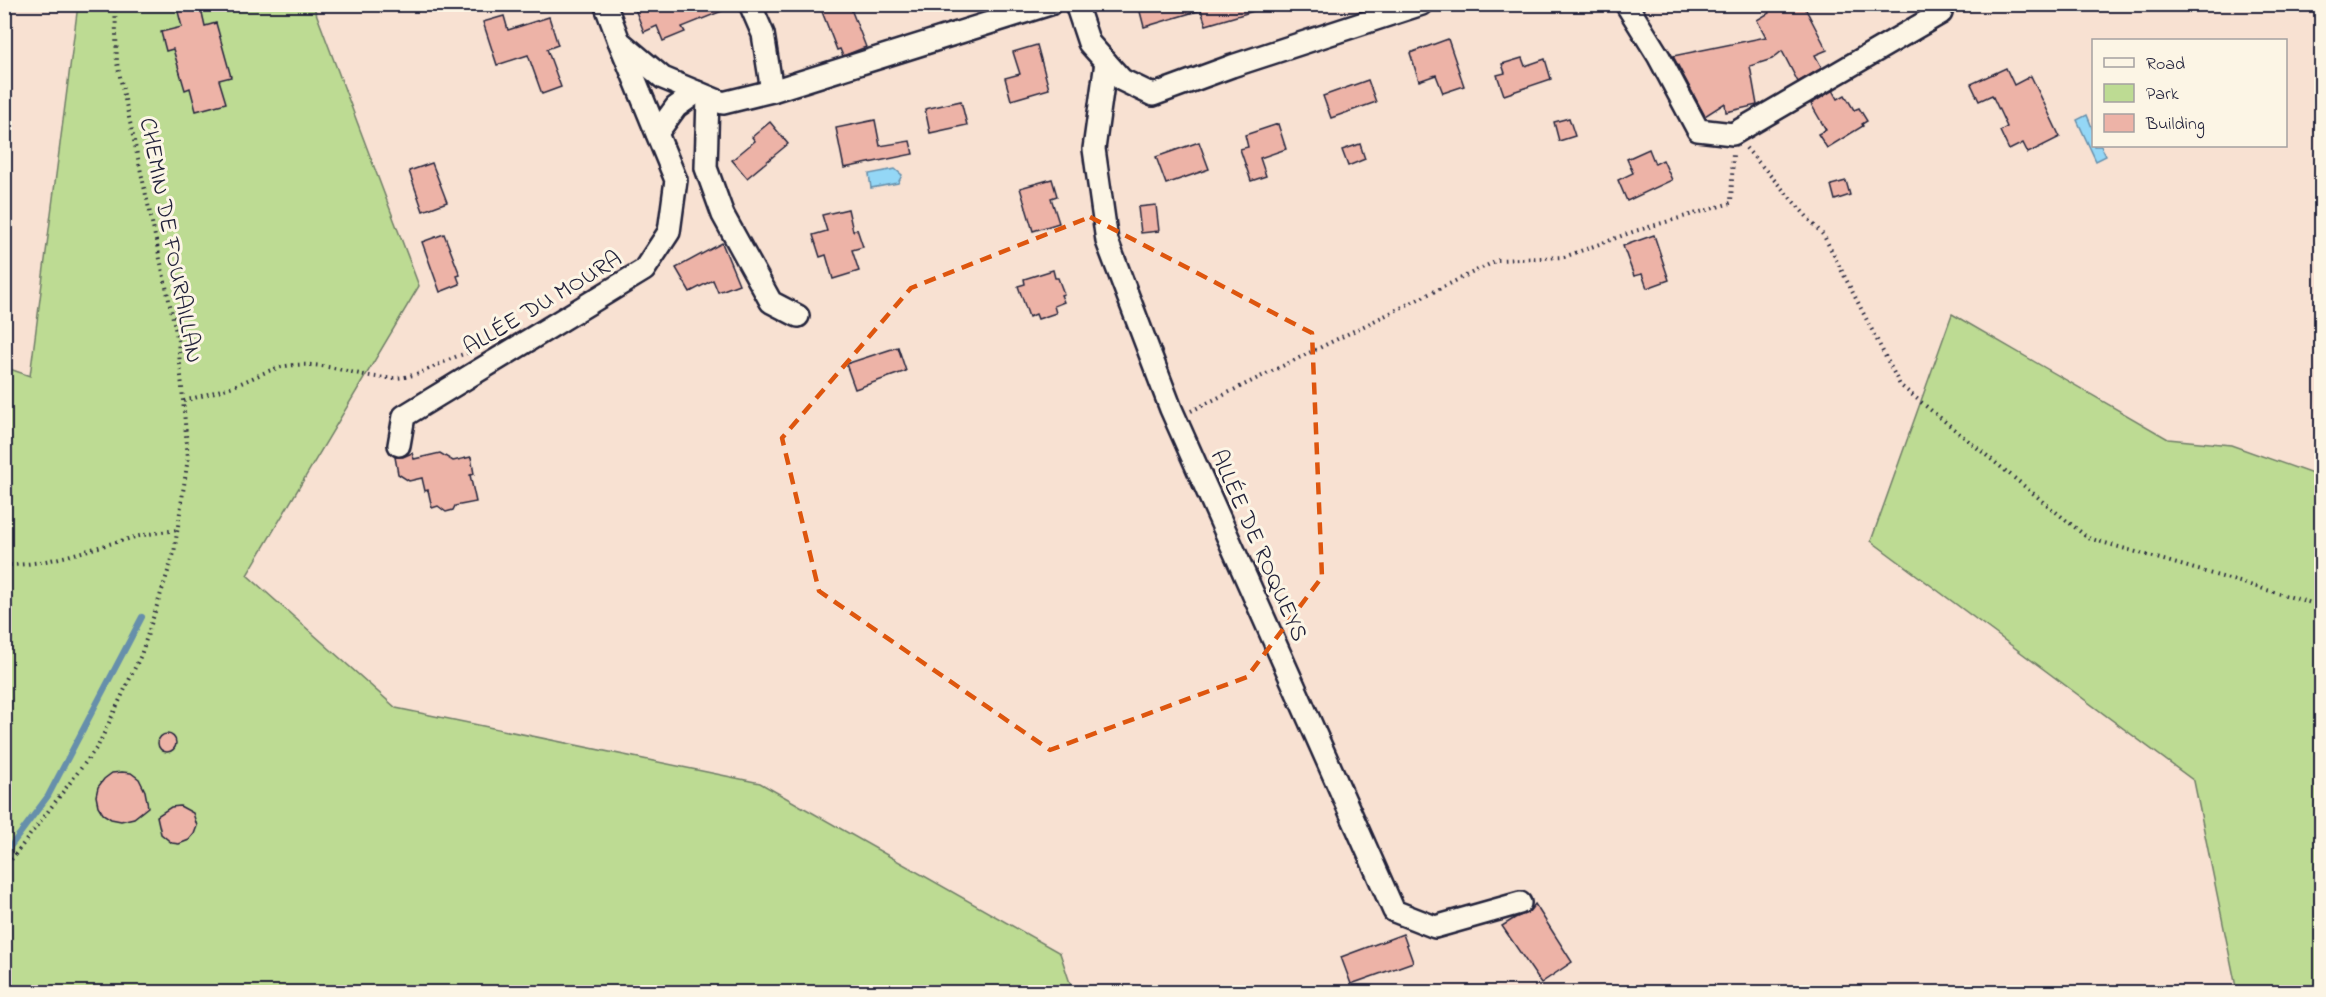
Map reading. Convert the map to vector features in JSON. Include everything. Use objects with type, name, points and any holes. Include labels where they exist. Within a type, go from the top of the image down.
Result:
[{"type":"street","name":"ALLÉE DU MOURA","points":[[399,446],[404,416],[644,270],[669,232],[676,180],[605,4]]},
{"type":"street","points":[[750,4],[763,34],[772,91]]},
{"type":"street","points":[[620,41],[663,78],[723,103],[772,91],[1050,4]]},
{"type":"street","points":[[1076,4],[1089,43],[1122,80],[1153,95],[1232,66],[1422,4]]},
{"type":"street","points":[[1626,4],[1698,130],[1733,134],[1941,13]]},
{"type":"street","points":[[1645,4],[1648,39]]},
{"type":"street","name":"ALLÉE DE ROQUEYS","points":[[1106,62],[1094,149],[1107,241],[1171,409],[1394,911],[1435,927],[1520,903]]},
{"type":"street","points":[[657,133],[676,107],[702,95]]},
{"type":"street","points":[[702,95],[706,168],[723,214],[771,302],[798,316]]},
{"type":"path","name":"CHEMIN DE FOURAILLAN","points":[[4,869],[98,746],[141,656],[174,553],[188,458],[178,341],[117,63],[115,4]]},
{"type":"path","points":[[1171,409],[1193,411],[1497,260],[1564,257],[1635,231],[1731,203],[1733,134]]},
{"type":"path","points":[[1733,134],[1824,236],[1900,385],[2079,531],[2088,538],[2322,606]]},
{"type":"path","points":[[183,401],[237,385],[268,369],[294,365],[318,364],[395,378],[423,373],[449,358],[472,351],[492,362]]},
{"type":"path","points":[[4,565],[23,566],[68,557],[129,538],[178,530]]},
{"type":"highlighted area","points":[[1090,217],[1312,333],[1322,577],[1247,677],[1050,750],[819,591],[782,438],[911,288]]},
{"type":"green space","points":[[78,5],[313,5],[419,286],[247,575],[396,708],[760,783],[1060,953],[1073,992],[5,992],[4,367],[30,376]]},
{"type":"green space","points":[[1952,314],[2168,439],[2231,445],[2321,477],[2321,992],[2237,992],[2194,781],[1871,541]]},
{"type":"water","points":[[2087,115],[2092,128],[2092,147],[2102,147],[2106,156],[2096,161],[2077,120]]},
{"type":"water","points":[[895,169],[902,175],[898,183],[871,188],[869,174]]},
{"type":"building","points":[[176,4],[200,4],[205,26],[216,23],[231,77],[219,80],[226,103],[196,111],[190,88],[185,90],[173,49],[166,51],[161,32],[182,27]]},
{"type":"building","points":[[633,4],[737,5],[682,27],[685,32],[663,41],[657,26],[644,32]]},
{"type":"building","points":[[819,4],[849,4],[866,47],[843,56],[840,49],[837,50]]},
{"type":"building","points":[[1138,4],[1263,4],[1264,8],[1206,25],[1201,10],[1144,27]]},
{"type":"building","points":[[1765,4],[1803,4],[1827,50],[1815,55],[1822,68],[1798,82],[1782,51],[1772,59],[1750,66],[1757,105],[1726,112],[1725,103],[1705,116],[1673,56],[1766,37],[1757,20],[1769,13]]},
{"type":"building","points":[[504,16],[508,30],[549,17],[558,45],[547,49],[561,87],[542,94],[528,55],[497,65],[483,22]]},
{"type":"building","points":[[1448,39],[1464,86],[1443,93],[1436,75],[1419,81],[1410,53]]},
{"type":"building","points":[[1037,45],[1049,89],[1011,100],[1005,78],[1020,74],[1013,52]]},
{"type":"building","points":[[1522,58],[1525,66],[1545,59],[1551,79],[1504,95],[1497,75],[1505,73],[1502,64]]},
{"type":"building","points":[[2006,68],[2014,85],[2031,76],[2060,137],[2028,153],[2023,143],[2009,150],[2000,131],[2007,127],[1992,95],[1979,101],[1971,84]]},
{"type":"building","points":[[1368,80],[1376,102],[1331,118],[1323,96]]},
{"type":"building","points":[[1833,90],[1838,99],[1845,95],[1854,110],[1859,108],[1867,121],[1862,124],[1863,126],[1827,148],[1818,134],[1826,130],[1811,104]]},
{"type":"building","points":[[961,101],[967,125],[930,133],[925,109]]},
{"type":"building","points":[[1569,118],[1575,136],[1559,141],[1554,122]]},
{"type":"building","points":[[875,120],[880,146],[910,141],[913,154],[844,168],[836,128]]},
{"type":"building","points":[[770,122],[788,144],[747,178],[732,160],[755,141],[752,137]]},
{"type":"building","points":[[1278,124],[1286,149],[1260,158],[1266,176],[1251,181],[1240,149],[1248,147],[1245,135]]},
{"type":"building","points":[[1199,142],[1209,169],[1166,184],[1156,157]]},
{"type":"building","points":[[1360,144],[1365,159],[1348,166],[1342,150]]},
{"type":"building","points":[[1649,149],[1655,164],[1663,160],[1672,180],[1627,201],[1618,180],[1633,173],[1627,159]]},
{"type":"building","points":[[432,163],[447,202],[423,211],[409,171]]},
{"type":"building","points":[[1052,179],[1057,196],[1051,198],[1059,223],[1033,231],[1020,188]]},
{"type":"building","points":[[1846,181],[1850,195],[1835,200],[1831,185]]},
{"type":"building","points":[[1156,205],[1159,231],[1141,233],[1138,207]]},
{"type":"building","points":[[848,209],[853,231],[857,229],[863,247],[852,250],[859,271],[833,279],[826,255],[820,257],[813,235],[827,231],[822,215]]},
{"type":"building","points":[[444,234],[460,275],[457,276],[460,284],[440,292],[422,242]]},
{"type":"building","points":[[1654,235],[1669,280],[1647,288],[1642,274],[1634,276],[1623,246]]},
{"type":"building","points":[[722,243],[739,284],[718,292],[713,280],[690,292],[676,268]]},
{"type":"building","points":[[1053,270],[1064,294],[1061,295],[1064,302],[1054,306],[1056,313],[1038,319],[1036,314],[1029,317],[1018,286],[1025,284],[1024,279]]},
{"type":"building","points":[[898,347],[906,371],[855,389],[846,364]]},
{"type":"building","points":[[412,453],[414,459],[440,453],[453,461],[471,457],[474,474],[470,475],[476,502],[455,506],[453,510],[446,512],[438,506],[432,508],[428,490],[425,491],[422,478],[409,481],[398,474],[395,457],[403,457]]},
{"type":"building","points":[[163,734],[171,734],[176,739],[174,750],[163,752],[158,747],[158,739]]},
{"type":"building","points":[[112,773],[131,773],[139,779],[145,791],[148,807],[134,818],[121,821],[103,814],[96,796],[98,787],[104,779]]},
{"type":"building","points":[[180,806],[193,813],[197,826],[189,840],[179,844],[172,843],[161,834],[157,816],[171,807]]},
{"type":"building","points":[[1535,904],[1572,962],[1541,983],[1502,926],[1529,912]]},
{"type":"building","points":[[1403,934],[1413,962],[1351,984],[1341,957]]},
{"type":"waterway","points":[[4,855],[48,796],[142,617]]}]
